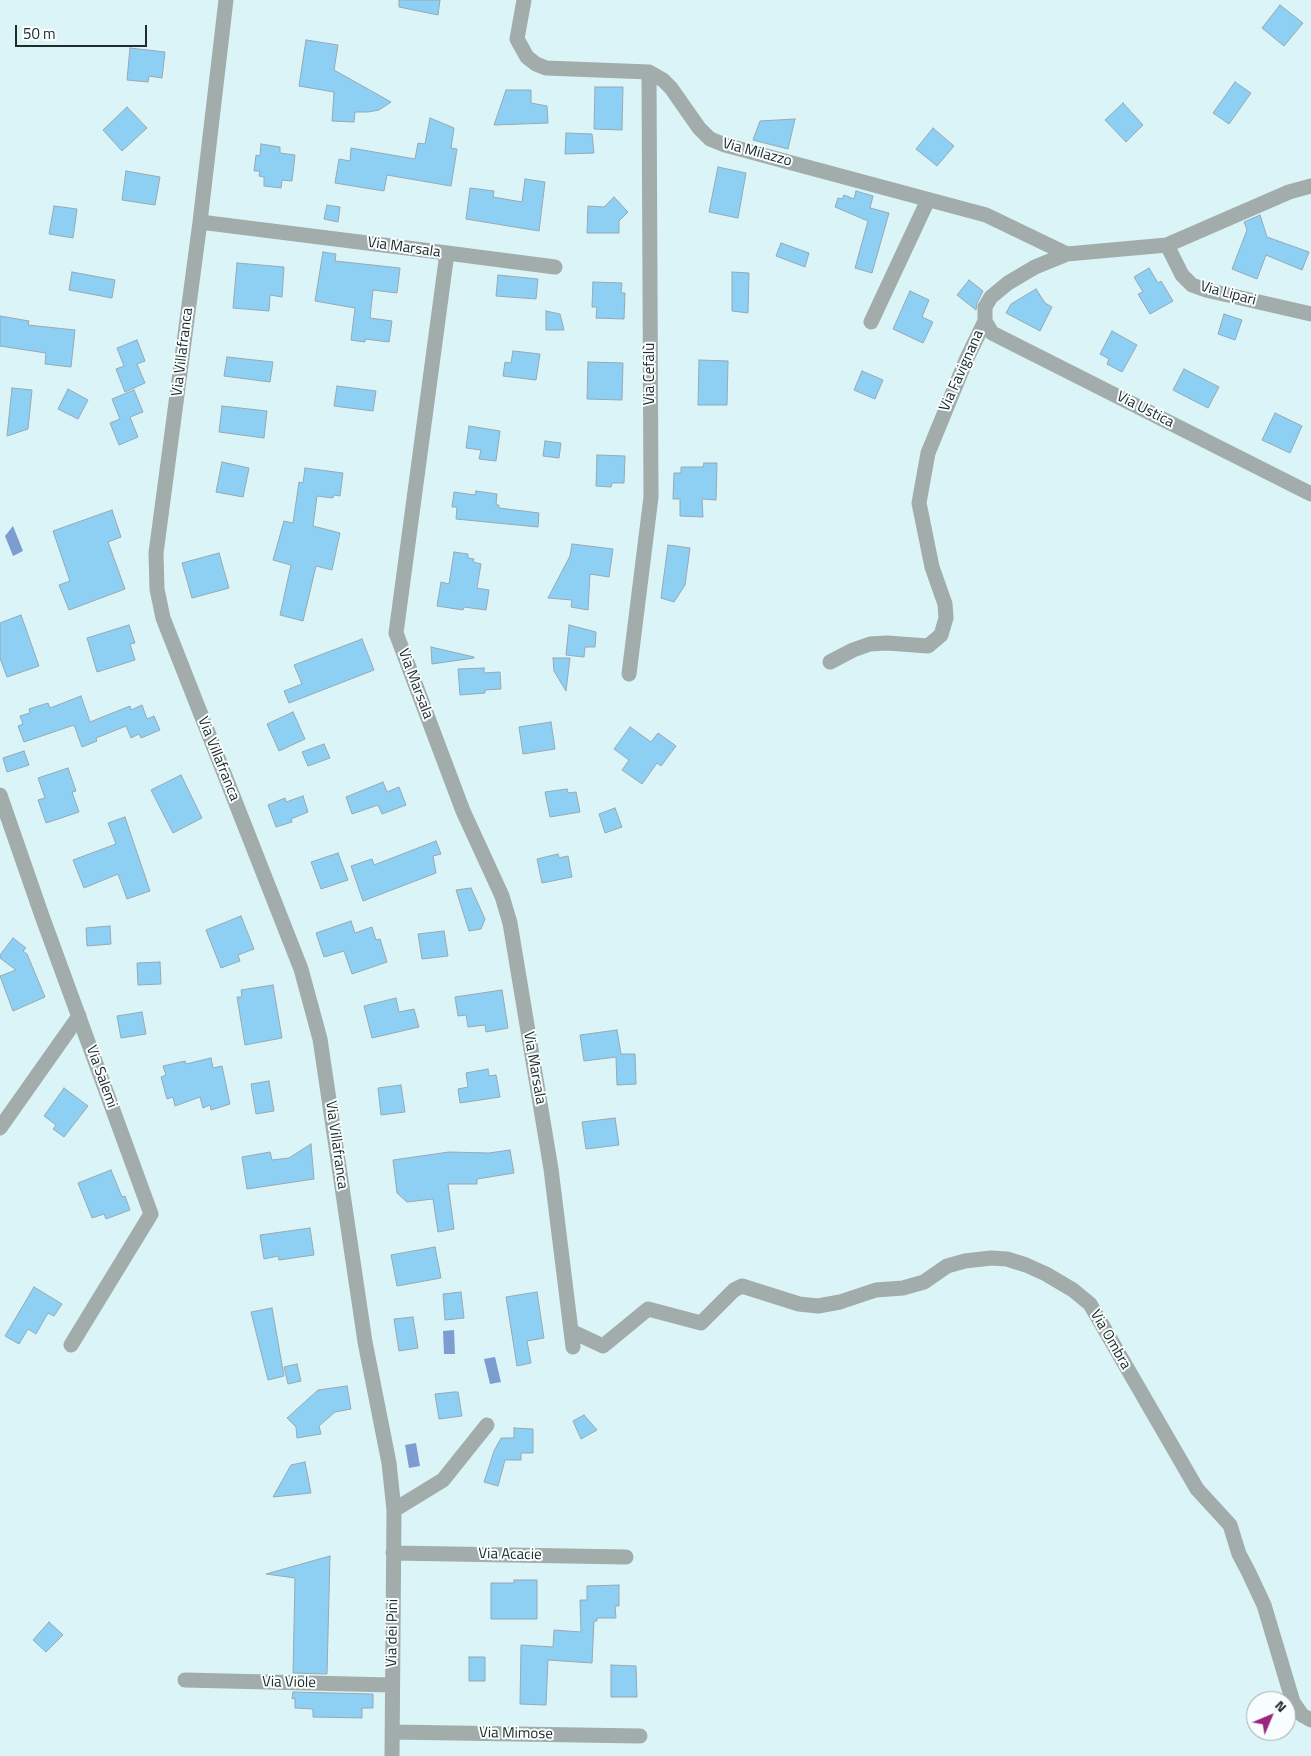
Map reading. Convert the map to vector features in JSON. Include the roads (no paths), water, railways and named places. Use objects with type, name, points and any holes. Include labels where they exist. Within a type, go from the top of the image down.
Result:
[{"type":"street","name":"Via Villafranca","points":[[226,0],[200,222],[156,553],[157,589],[163,618],[301,969],[312,1006],[320,1039],[365,1342],[389,1464],[394,1510]]},
{"type":"street","points":[[524,0],[517,39],[527,57],[536,64],[546,68],[649,72]]},
{"type":"street","name":"Via Milazzo","points":[[649,72],[663,80],[671,88],[699,128],[710,139],[724,145],[986,215],[1067,254]]},
{"type":"street","name":"Via Cefalù","points":[[629,674],[651,497],[649,72]]},
{"type":"street","name":"Via Favignana","points":[[830,662],[853,650],[870,644],[887,643],[928,646],[941,635],[946,618],[945,604],[932,567],[919,504],[928,453],[963,367],[985,321],[985,307],[991,297],[1008,283],[1036,267],[1067,254],[1167,245],[1289,192],[1311,186]]},
{"type":"street","points":[[871,322],[928,200]]},
{"type":"street","name":"Via Marsala","points":[[200,222],[447,253],[396,633],[463,811],[502,896],[510,923],[552,1169],[574,1347]]},
{"type":"street","name":"Via Lipari","points":[[1167,245],[1182,275],[1192,285],[1206,290],[1311,314]]},
{"type":"street","points":[[447,253],[555,267]]},
{"type":"street","name":"Via Ustica","points":[[985,321],[992,333],[1311,494]]},
{"type":"street","name":"Via Salemi","points":[[0,795],[151,1214],[72,1346]]},
{"type":"street","points":[[0,1128],[79,1016]]},
{"type":"street","name":"Via Ombra","points":[[572,1331],[603,1346],[648,1309],[701,1323],[734,1290],[742,1286],[799,1304],[818,1306],[840,1302],[876,1290],[903,1288],[924,1282],[947,1266],[965,1261],[991,1258],[1007,1259],[1026,1264],[1046,1274],[1073,1290],[1090,1304],[1197,1488],[1230,1525],[1239,1554],[1264,1605],[1293,1702],[1302,1715],[1311,1720]]},
{"type":"street","points":[[394,1510],[443,1480],[486,1426]]},
{"type":"street","name":"Via dei Pini","points":[[392,1756],[394,1510]]},
{"type":"street","name":"Via Acacie","points":[[394,1553],[626,1557]]},
{"type":"street","name":"Via Viole","points":[[185,1680],[392,1685]]},
{"type":"street","name":"Via Mimose","points":[[392,1732],[640,1736]]},
{"type":"water","points":[[13,526],[23,551],[13,556],[5,536]]},
{"type":"water","points":[[454,1330],[455,1354],[444,1354],[443,1331]]},
{"type":"water","points":[[495,1357],[501,1382],[490,1384],[484,1359]]},
{"type":"water","points":[[416,1443],[420,1466],[409,1468],[405,1445]]}]
